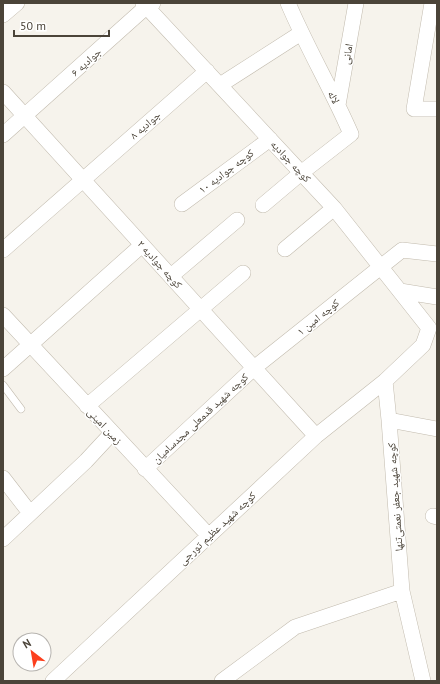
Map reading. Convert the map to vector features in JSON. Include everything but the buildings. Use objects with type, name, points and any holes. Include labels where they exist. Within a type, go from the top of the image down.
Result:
[{"type":"street","points":[[3,15],[16,3]]},
{"type":"street","name":"لاله","points":[[288,3],[301,33],[338,105],[351,134],[301,173]]},
{"type":"street","name":"امانی","points":[[338,105],[356,3]]},
{"type":"street","points":[[432,3],[414,109],[437,109]]},
{"type":"street","name":"کوچه جوادیه","points":[[147,4],[206,71],[334,208],[400,291],[433,329]]},
{"type":"street","name":"جوادیه ۶","points":[[3,135],[147,4]]},
{"type":"street","points":[[220,85],[301,33]]},
{"type":"street","name":"جوادیه ۸","points":[[3,250],[206,71]]},
{"type":"street","name":"کوچه جوادیه ۲","points":[[3,92],[316,436]]},
{"type":"street","name":"کوچه جوادیه ۱۰","points":[[182,204],[270,139]]},
{"type":"street","points":[[263,205],[301,173]]},
{"type":"street","points":[[285,249],[334,208]]},
{"type":"street","points":[[171,276],[237,220]]},
{"type":"street","points":[[3,369],[142,245]]},
{"type":"street","name":"کوچه امین ۱","points":[[254,368],[402,250],[437,254]]},
{"type":"street","points":[[87,406],[242,273]]},
{"type":"street","points":[[400,291],[437,297]]},
{"type":"street","name":"زمین امینی","points":[[3,315],[208,536]]},
{"type":"street","points":[[385,381],[423,345],[433,329]]},
{"type":"street","name":"کوچه شهید قدمعلی مجدسامیان","points":[[145,469],[254,368]]},
{"type":"street","name":"کوچه شهید جعفر نعمتی‌تنها","points":[[385,381],[390,420],[402,591],[424,681]]},
{"type":"street","name":"کوچه شهید عظیم تورجی","points":[[53,681],[316,436],[385,381]]},
{"type":"street","points":[[390,420],[437,429]]},
{"type":"street","points":[[3,539],[86,461],[112,433]]},
{"type":"street","points":[[3,478],[30,513]]},
{"type":"street","points":[[222,681],[294,627],[402,591]]},
{"type":"lane","points":[[3,385],[21,409]]}]
